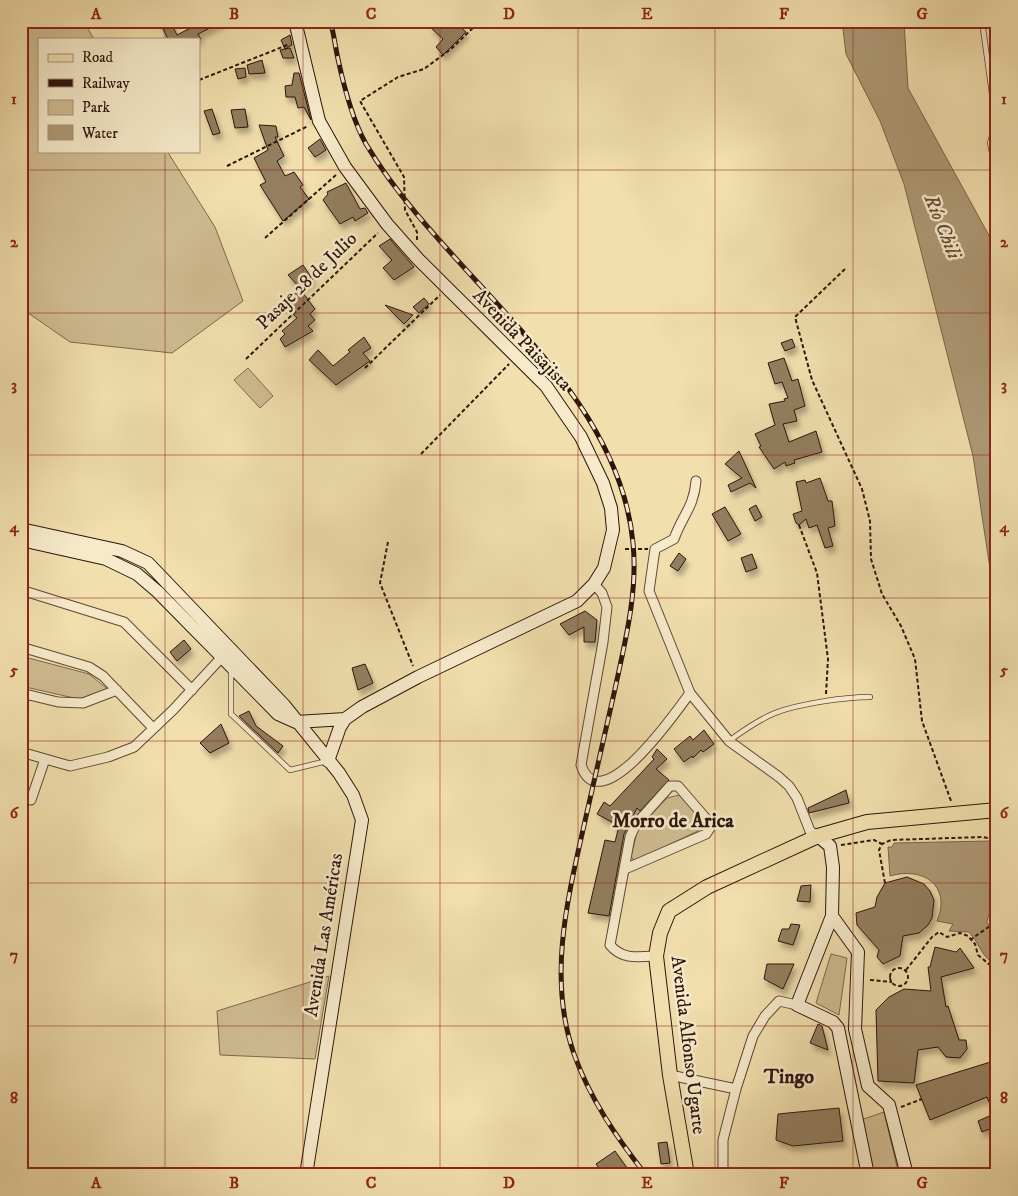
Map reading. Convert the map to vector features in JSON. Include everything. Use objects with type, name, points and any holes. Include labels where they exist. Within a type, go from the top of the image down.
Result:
[{"type":"main road","name":"Avenida Paisajista","points":[[295,21],[302,40],[308,79],[319,121],[345,167],[387,224],[418,259],[546,386],[581,438],[603,483],[611,508],[613,530],[604,568],[594,584],[577,601],[559,612],[418,677],[362,707],[345,719],[335,738],[328,761]]},
{"type":"main road","name":"Avenida Las Américas","points":[[21,529],[122,551],[148,563],[284,705],[353,796],[362,820],[306,1175]]},
{"type":"main road","name":"Avenida Las Américas","points":[[21,540],[106,559],[137,574],[158,592],[278,714],[296,722]]},
{"type":"main road","points":[[296,722],[345,719]]},
{"type":"main road","name":"Avenida Alfonso Ugarte","points":[[687,1175],[670,1075],[656,956],[660,933],[669,910],[707,887],[818,836],[867,822],[997,810]]},
{"type":"main road","points":[[818,836],[830,846],[833,867],[832,916],[797,1005],[833,1022],[838,1028],[851,1100],[868,1175]]},
{"type":"main road","points":[[832,916],[858,952],[855,1029],[868,1086],[889,1106],[901,1143],[906,1175]]},
{"type":"main road","points":[[838,1028],[855,1029]]},
{"type":"main road","points":[[851,1100],[873,1091]]},
{"type":"street","points":[[696,480],[694,498],[674,539],[651,549],[649,591],[690,693],[729,741],[789,786],[797,798],[810,831],[818,836]]},
{"type":"street","points":[[594,584],[602,593],[607,607],[604,642],[582,765],[586,775],[594,780],[607,780],[629,765],[662,733],[690,693]]},
{"type":"street","points":[[21,590],[124,622],[192,690]]},
{"type":"street","points":[[21,647],[89,666],[117,690],[153,728]]},
{"type":"street","points":[[21,752],[70,766],[108,757],[134,748],[221,658]]},
{"type":"street","points":[[21,693],[58,702],[84,703],[117,690]]},
{"type":"street","points":[[31,800],[46,759]]},
{"type":"street","points":[[625,869],[706,834],[710,828],[709,822],[678,786],[670,786],[636,824],[630,837],[610,945],[617,953],[624,956],[656,956]]},
{"type":"street","points":[[723,1175],[724,1140],[736,1089],[753,1036],[779,1001],[797,1005]]},
{"type":"street","points":[[670,1075],[736,1089]]},
{"type":"lane","points":[[982,21],[996,124],[990,143],[997,176]]},
{"type":"lane","points":[[230,667],[231,714],[290,770],[328,761]]},
{"type":"lane","points":[[729,741],[754,723],[777,712],[825,702],[870,697]]},
{"type":"path","points":[[418,259],[417,232],[405,210],[404,177],[360,101],[398,77],[424,70],[451,49],[480,21]]},
{"type":"path","points":[[200,80],[302,40]]},
{"type":"path","points":[[227,166],[319,121]]},
{"type":"path","points":[[265,238],[345,167]]},
{"type":"path","name":"Pasaje 28 de Julio","points":[[246,358],[387,224]]},
{"type":"path","points":[[845,269],[795,317],[812,380],[862,489],[870,521],[871,559],[882,594],[902,626],[914,659],[922,721],[948,798],[958,814]]},
{"type":"path","points":[[365,368],[447,288]]},
{"type":"path","points":[[421,454],[516,357]]},
{"type":"path","points":[[800,525],[817,573],[828,659],[825,702]]},
{"type":"path","points":[[388,542],[380,583],[418,677]]},
{"type":"path","points":[[625,549],[651,549]]},
{"type":"path","points":[[885,883],[879,850],[882,844],[891,840],[974,837],[994,838],[997,840]]},
{"type":"path","points":[[830,846],[874,840],[882,844]]},
{"type":"path","points":[[971,938],[997,921]]},
{"type":"path","points":[[906,970],[932,937],[939,932],[947,937],[960,933],[971,938],[978,955],[997,971]]},
{"type":"path","points":[[892,982],[890,977],[892,971],[900,968],[906,970]]},
{"type":"path","points":[[857,971],[869,980],[892,982],[900,986],[905,983],[908,976],[906,970]]},
{"type":"path","points":[[900,1107],[922,1099]]},
{"type":"green space","points":[[21,21],[83,21],[93,38],[38,38],[38,152],[168,152],[215,227],[243,301],[172,353],[70,342],[21,308]]},
{"type":"green space","points":[[248,368],[273,396],[260,408],[234,380]]},
{"type":"green space","points":[[21,656],[89,674],[110,691],[83,700],[21,686]]},
{"type":"green space","points":[[679,795],[697,816],[699,820],[698,831],[634,861],[631,856],[638,828],[667,798]]},
{"type":"green space","points":[[831,954],[847,958],[839,1015],[816,1003]]},
{"type":"green space","points":[[329,976],[315,1059],[220,1055],[217,1011]]},
{"type":"green space","points":[[884,1112],[899,1175],[874,1175],[861,1120]]},
{"type":"water","name":"Río Chili","points":[[842,21],[904,21],[908,88],[997,250],[997,615],[973,456],[904,184],[880,121],[846,54]]},
{"type":"water","points":[[990,841],[997,844],[997,912],[989,914],[987,922],[991,929],[997,929],[997,966],[987,958],[969,932],[949,931],[953,924],[937,921],[941,909],[941,898],[932,882],[913,874],[890,876],[888,847],[892,847],[894,843]]},
{"type":"building","points":[[159,21],[170,21],[177,35],[204,21],[224,21],[198,34],[201,39],[168,38]]},
{"type":"building","points":[[435,21],[441,21],[446,26],[450,21],[454,21],[466,32],[443,55],[436,47],[443,39],[430,27]]},
{"type":"building","points":[[290,35],[292,45],[285,49],[281,40]]},
{"type":"building","points":[[290,48],[294,58],[283,58],[280,50]]},
{"type":"building","points":[[262,60],[265,73],[249,74],[247,65]]},
{"type":"building","points":[[245,68],[246,77],[238,79],[235,69]]},
{"type":"building","points":[[294,73],[299,73],[311,120],[304,107],[298,108],[295,97],[286,97],[285,86],[292,85]]},
{"type":"building","points":[[212,109],[220,133],[213,135],[204,111]]},
{"type":"building","points":[[245,109],[248,127],[235,128],[231,110]]},
{"type":"building","points":[[259,125],[276,126],[278,137],[275,137],[284,156],[277,161],[285,176],[294,172],[303,185],[300,187],[309,199],[283,221],[260,185],[266,182],[254,158],[268,150]]},
{"type":"building","points":[[320,139],[326,150],[315,157],[308,148]]},
{"type":"building","points":[[346,183],[360,209],[365,208],[368,213],[355,221],[353,217],[340,224],[323,200],[328,194],[327,192]]},
{"type":"building","points":[[390,239],[414,267],[394,280],[383,268],[392,260],[379,246]]},
{"type":"building","points":[[303,265],[313,280],[300,288],[288,275]]},
{"type":"building","points":[[300,289],[315,309],[310,314],[315,320],[308,326],[313,331],[285,347],[280,339],[285,334],[282,331],[297,318],[283,303]]},
{"type":"building","points":[[424,298],[429,304],[419,313],[413,307]]},
{"type":"building","points":[[385,305],[413,315],[404,324]]},
{"type":"building","points":[[364,337],[371,348],[363,353],[370,361],[336,385],[309,360],[318,350],[333,366]]},
{"type":"building","points":[[792,339],[795,347],[785,351],[781,343]]},
{"type":"building","points":[[784,358],[792,381],[798,379],[805,406],[794,410],[797,421],[783,424],[789,442],[816,431],[822,452],[794,460],[795,463],[786,466],[785,462],[774,469],[759,447],[761,446],[755,434],[775,425],[769,404],[785,401],[784,399],[788,398],[782,382],[775,384],[768,363]]},
{"type":"building","points":[[739,451],[756,488],[750,483],[731,492],[728,485],[742,478],[725,464]]},
{"type":"building","points":[[820,478],[828,501],[832,501],[835,526],[828,528],[833,546],[825,548],[817,525],[809,528],[806,519],[799,525],[796,523],[793,514],[802,511],[796,482],[805,480],[806,483]]},
{"type":"building","points":[[756,505],[762,517],[755,521],[749,509]]},
{"type":"building","points":[[725,507],[741,534],[728,541],[712,514]]},
{"type":"building","points":[[679,553],[686,559],[678,571],[670,566]]},
{"type":"building","points":[[752,554],[757,568],[746,572],[741,558]]},
{"type":"building","points":[[585,611],[597,620],[595,642],[584,642],[584,627],[569,635],[560,624]]},
{"type":"building","points":[[184,640],[191,649],[177,661],[170,652]]},
{"type":"building","points":[[365,664],[373,683],[358,690],[352,668]]},
{"type":"building","points":[[249,711],[256,726],[283,746],[278,753],[239,716]]},
{"type":"building","points":[[221,724],[229,743],[210,753],[200,743]]},
{"type":"building","points":[[704,730],[714,744],[703,752],[701,750],[693,758],[692,756],[684,762],[674,749],[690,736],[693,740]]},
{"type":"building","points":[[657,749],[667,759],[656,769],[669,780],[640,811],[637,808],[624,834],[609,916],[588,913],[605,840],[615,842],[619,826],[597,814],[604,802],[610,806],[654,759],[652,757]]},
{"type":"building","points":[[846,790],[849,803],[809,813],[808,808]]},
{"type":"building","points":[[907,877],[924,884],[930,891],[934,900],[932,918],[928,925],[919,933],[903,936],[900,956],[883,964],[877,957],[879,950],[857,925],[856,913],[875,907],[877,897],[885,883]]},
{"type":"building","points":[[811,885],[810,902],[797,901],[801,886]]},
{"type":"building","points":[[791,924],[800,925],[793,945],[778,941],[782,929],[789,929]]},
{"type":"building","points":[[935,947],[956,952],[960,948],[974,968],[941,977],[946,1007],[948,1006],[959,1040],[966,1040],[967,1049],[960,1058],[946,1057],[938,1047],[918,1050],[914,1083],[878,1081],[876,1010],[889,997],[904,989],[931,991],[928,967],[930,967]]},
{"type":"building","points":[[767,964],[794,964],[783,989],[764,979]]},
{"type":"building","points":[[818,1024],[822,1026],[828,1050],[810,1043]]},
{"type":"building","points":[[997,1060],[997,1126],[982,1132],[978,1121],[994,1114],[987,1097],[930,1120],[916,1085]]},
{"type":"building","points":[[839,1108],[843,1141],[793,1146],[776,1140],[778,1114]]},
{"type":"building","points":[[667,1142],[670,1163],[661,1164],[658,1143]]},
{"type":"building","points":[[615,1151],[632,1175],[604,1175],[596,1164]]},
{"type":"railway","points":[[330,21],[349,103],[366,144],[399,192],[523,333],[562,381],[596,431],[620,485],[633,543],[634,580],[630,617],[572,879],[563,937],[561,966],[562,996],[566,1025],[580,1071],[596,1102],[615,1132],[646,1175]]},
{"type":"district","name":"Morro de Arica","points":[[673,821]]},
{"type":"district","name":"Tingo","points":[[789,1077]]}]
